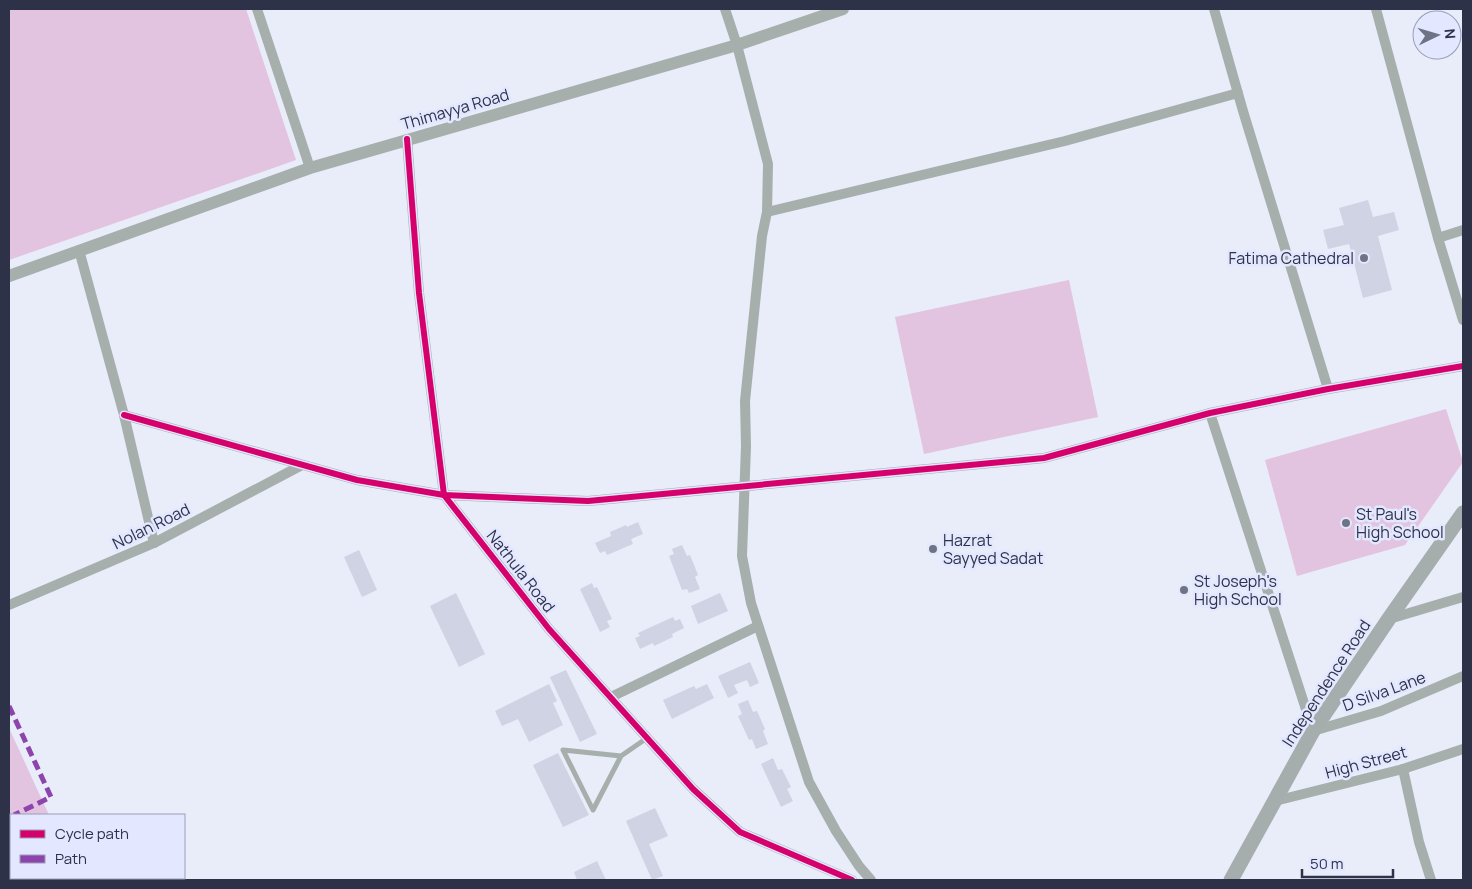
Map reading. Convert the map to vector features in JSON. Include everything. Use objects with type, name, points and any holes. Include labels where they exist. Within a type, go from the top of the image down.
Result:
[{"type":"main road","name":"Independence Road","points":[[1231,880],[1313,731],[1463,513]]},
{"type":"street","points":[[257,9],[310,168]]},
{"type":"street","points":[[725,9],[737,45],[768,164],[767,212],[762,236],[745,401],[746,446],[742,556],[751,603],[809,782],[836,831],[859,866],[871,880]]},
{"type":"street","name":"Thimayya Road","points":[[9,276],[310,168],[737,45],[843,9]]},
{"type":"street","points":[[1214,9],[1328,389]]},
{"type":"street","points":[[1376,9],[1438,238],[1463,320]]},
{"type":"street","points":[[767,212],[1065,141],[1238,93]]},
{"type":"street","points":[[407,139],[420,293],[444,495]]},
{"type":"street","points":[[1438,238],[1463,230]]},
{"type":"street","points":[[79,250],[124,415],[154,543]]},
{"type":"street","points":[[124,415],[357,480],[444,495],[588,501],[1044,458],[1210,413],[1328,389],[1463,366]]},
{"type":"street","points":[[1210,413],[1313,731]]},
{"type":"street","name":"Nolan Road","points":[[9,605],[154,543],[302,465]]},
{"type":"street","name":"Nathula Road","points":[[444,495],[549,629],[693,789],[740,832],[852,880]]},
{"type":"street","points":[[1388,620],[1463,597]]},
{"type":"street","points":[[611,697],[758,626]]},
{"type":"street","name":"D Silva Lane","points":[[1313,731],[1381,711],[1463,676]]},
{"type":"street","name":"High Street","points":[[1275,801],[1403,769],[1463,749]]},
{"type":"street","points":[[1403,769],[1431,880]]},
{"type":"lane","points":[[621,756],[563,750],[593,810],[621,756],[647,737]]},
{"type":"shaded area","points":[[9,9],[246,9],[296,160],[9,260]]},
{"type":"shaded area","points":[[1069,280],[1098,417],[924,454],[895,317]]},
{"type":"shaded area","points":[[1446,409],[1463,462],[1405,545],[1297,576],[1265,460]]},
{"type":"shaded area","points":[[9,728],[49,814],[10,814],[10,879],[79,880],[9,880]]},
{"type":"building","points":[[1368,200],[1373,217],[1394,212],[1399,230],[1378,236],[1392,290],[1363,298],[1349,244],[1328,249],[1323,230],[1344,225],[1339,208]]},
{"type":"building","points":[[638,522],[643,534],[631,539],[633,544],[607,555],[605,551],[600,553],[595,543],[611,536],[610,532]]},
{"type":"building","points":[[682,545],[687,556],[690,555],[698,575],[695,577],[700,589],[689,593],[687,589],[682,590],[669,556],[674,554],[672,549]]},
{"type":"building","points":[[359,550],[377,590],[362,597],[344,557]]},
{"type":"building","points":[[592,583],[594,588],[597,587],[612,619],[607,621],[610,627],[600,632],[580,589]]},
{"type":"building","points":[[456,593],[485,654],[459,667],[430,606]]},
{"type":"building","points":[[720,593],[728,611],[698,624],[691,606]]},
{"type":"building","points":[[673,617],[675,621],[680,619],[684,628],[672,634],[673,637],[654,646],[653,643],[640,649],[635,638],[640,636],[638,633]]},
{"type":"building","points":[[750,662],[759,683],[750,687],[747,680],[734,685],[738,693],[728,698],[718,676]]},
{"type":"building","points":[[566,670],[597,734],[580,742],[550,677]]},
{"type":"building","points":[[549,684],[557,701],[553,703],[563,725],[529,742],[518,719],[502,726],[495,711]]},
{"type":"building","points":[[707,684],[714,698],[672,719],[663,700],[694,686],[696,689]]},
{"type":"building","points":[[748,700],[753,712],[757,711],[765,729],[763,731],[768,744],[756,749],[752,739],[749,740],[738,716],[742,714],[738,704]]},
{"type":"building","points":[[558,753],[589,815],[563,827],[533,765]]},
{"type":"building","points":[[773,758],[778,770],[782,769],[791,787],[787,789],[793,801],[781,807],[761,764]]},
{"type":"building","points":[[655,808],[668,836],[649,844],[663,876],[652,880],[626,821]]},
{"type":"building","points":[[597,861],[606,880],[577,880],[574,872]]},
{"type":"marked path","points":[[9,706],[51,797],[16,814]]},
{"type":"cycle path","points":[[407,139],[419,293],[444,495],[549,629],[693,789],[740,832],[852,880]]},
{"type":"cycle path","points":[[124,415],[357,480],[444,495],[588,501],[1044,458],[1210,413],[1328,389],[1463,366]]},
{"type":"place","name":"Fatima Cathedral","points":[[1364,258]]},
{"type":"place","name":"St Paul's High School","points":[[1346,523]]},
{"type":"place","name":"Hazrat Sayyed Sadat","points":[[933,549]]},
{"type":"place","name":"St Joseph's High School","points":[[1184,590]]}]
